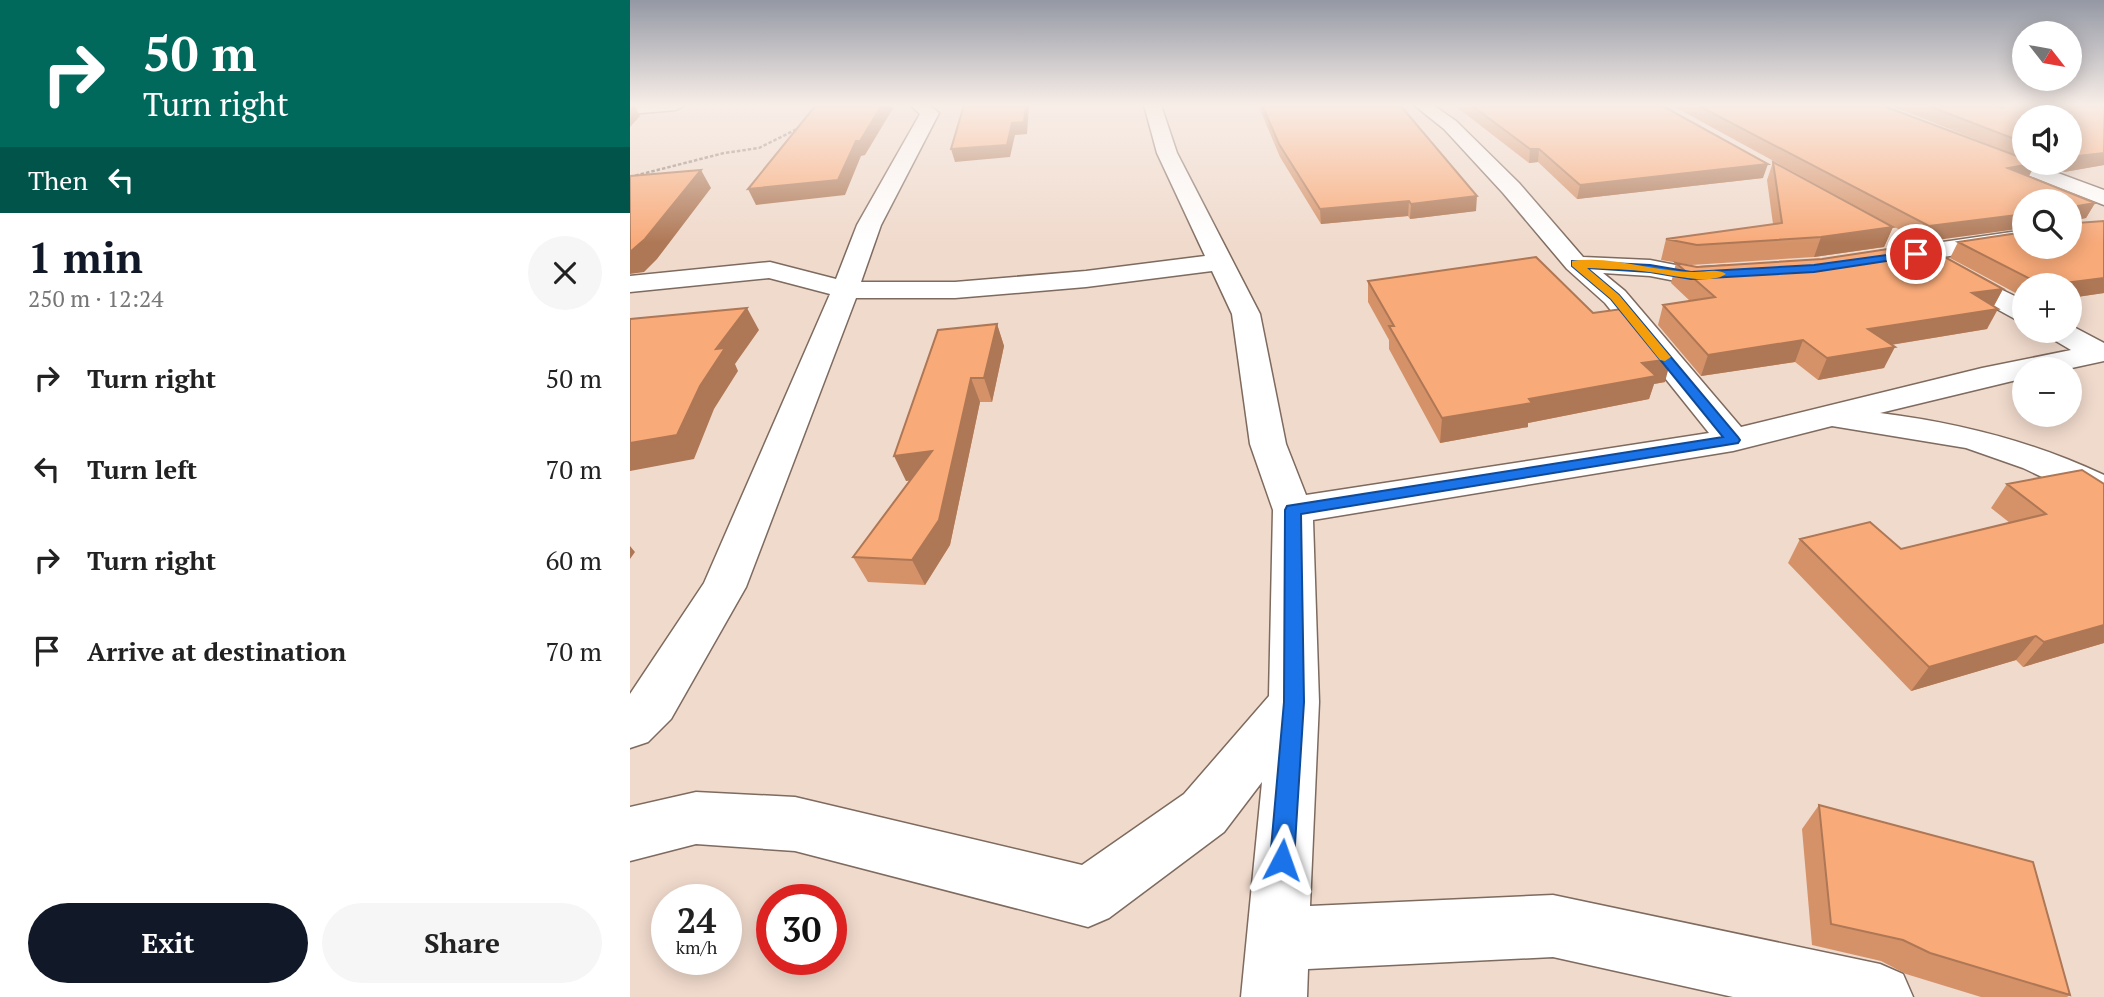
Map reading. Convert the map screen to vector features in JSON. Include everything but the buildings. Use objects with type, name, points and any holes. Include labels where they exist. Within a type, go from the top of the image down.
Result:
[{"type":"street","points":[[630,726],[653,704],[724,587],[869,225],[909,152]]},
{"type":"street","points":[[1167,152],[1246,314],[1268,444],[1293,510],[1294,702],[1275,968],[1553,926],[1880,997]]},
{"type":"street","points":[[1476,152],[1576,264],[1615,297],[1732,440]]},
{"type":"street","points":[[1983,152],[2104,198]]},
{"type":"street","points":[[1880,233],[2012,306]]},
{"type":"street","points":[[1852,263],[2012,239]]},
{"type":"street","points":[[630,284],[770,271],[845,290],[955,290],[1074,280],[1222,262]]},
{"type":"street","points":[[1576,264],[1650,268],[1691,276],[1752,273]]},
{"type":"street","points":[[2082,343],[2102,353]]},
{"type":"street","points":[[1293,510],[1732,440],[1982,378],[2102,353]]},
{"type":"street","points":[[1829,416],[1993,444],[2042,462],[2104,491]]},
{"type":"street","points":[[630,834],[695,818],[795,824],[1088,897],[1204,813],[1294,702]]},
{"type":"path","points":[[630,177],[734,152]]},
{"type":"slow traffic","points":[[1665,357],[1615,297],[1576,264],[1650,268],[1691,276],[1721,274]]},
{"type":"route","points":[[1282,860],[1294,702],[1293,510],[1732,440],[1615,297],[1576,264],[1650,268],[1691,276],[1814,268],[1916,254]]}]
